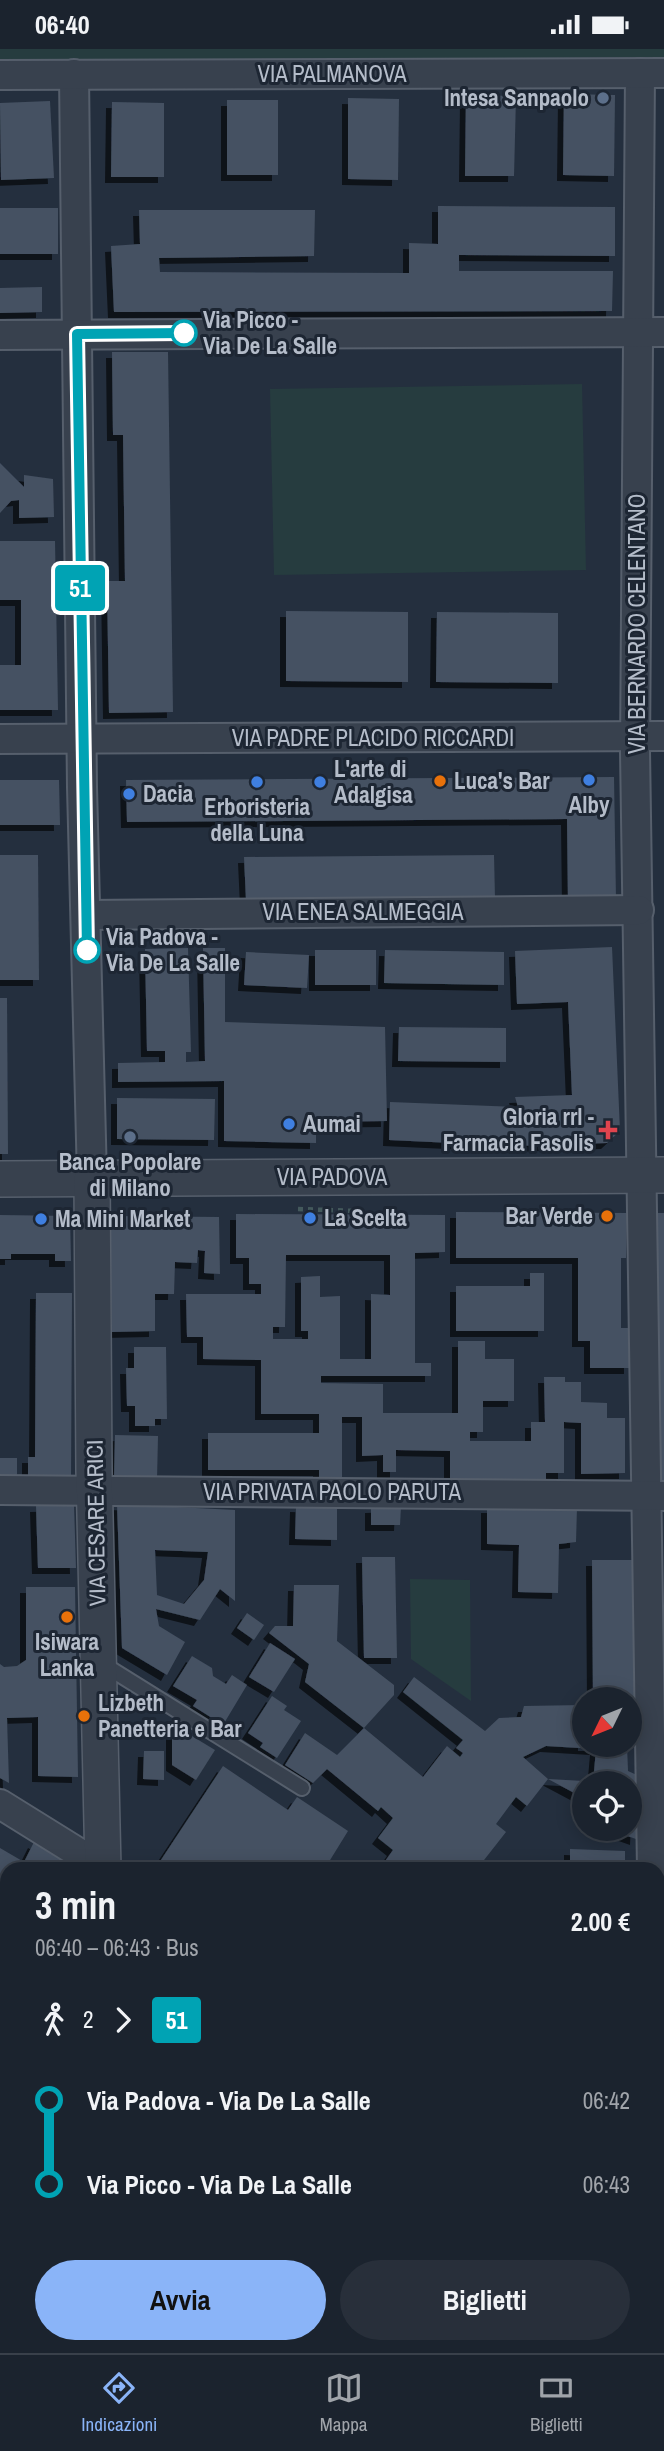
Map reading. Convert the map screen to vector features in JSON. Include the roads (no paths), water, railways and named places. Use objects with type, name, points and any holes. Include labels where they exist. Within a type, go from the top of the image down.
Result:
[{"type":"street","name":"VIA PALMANOVA","points":[[0,75],[652,73]]},
{"type":"street","name":"VIA BERNARDO CELENTANO","points":[[652,73],[651,331],[635,736],[639,910],[653,1175],[657,1665],[652,1862]]},
{"type":"street","points":[[74,74],[82,740],[92,1179]]},
{"type":"street","points":[[0,335],[651,331]]},
{"type":"street","name":"VIA PADRE PLACIDO RICCARDI","points":[[0,739],[664,736]]},
{"type":"street","name":"VIA ENEA SALMEGGIA","points":[[86,915],[639,910]]},
{"type":"street","name":"VIA PADOVA","points":[[0,1179],[653,1175]]},
{"type":"street","name":"VIA CESARE ARICI","points":[[92,1179],[94,1490],[103,1862]]},
{"type":"street","name":"VIA PRIVATA PAOLO PARUTA","points":[[0,1490],[656,1495]]},
{"type":"street","points":[[0,1804],[93,1862]]},
{"type":"lane","points":[[100,1662],[302,1788]]},
{"type":"place","name":"Intesa Sanpaolo","points":[[603,98]]},
{"type":"place","name":"Via Picco - Via De La Salle","points":[[184,333]]},
{"type":"place","name":"Alby","points":[[589,780]]},
{"type":"place","name":"Luca's Bar","points":[[440,781]]},
{"type":"place","name":"Erboristeria della Luna","points":[[257,782]]},
{"type":"place","name":"L'arte di Adalgisa","points":[[320,782]]},
{"type":"place","name":"Dacia","points":[[129,794]]},
{"type":"place","name":"Via Padova - Via De La Salle","points":[[87,950]]},
{"type":"place","name":"Aumai","points":[[289,1124]]},
{"type":"place","name":"Gloria rrl - Farmacia Fasolis","points":[[608,1130]]},
{"type":"place","name":"Banca Popolare di Milano","points":[[130,1137]]},
{"type":"place","name":"Bar Verde","points":[[607,1216]]},
{"type":"place","name":"La Scelta","points":[[310,1218]]},
{"type":"place","name":"Ma Mini Market","points":[[41,1219]]},
{"type":"place","name":"Isiwara Lanka","points":[[67,1617]]},
{"type":"place","name":"Lizbeth Panetteria e Bar","points":[[84,1716]]}]
